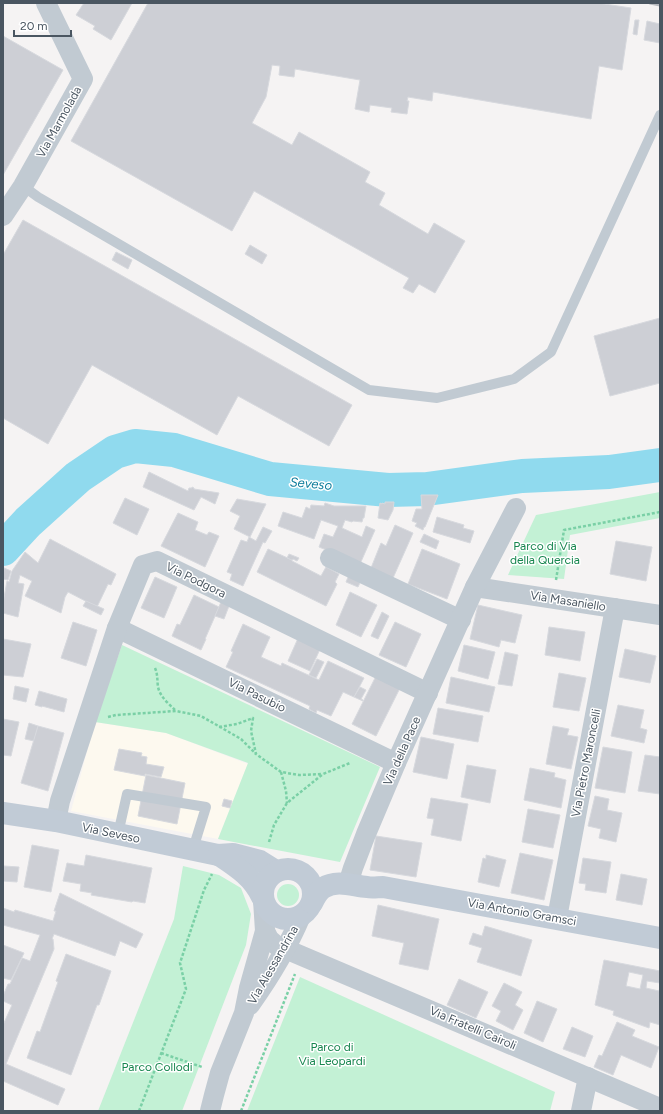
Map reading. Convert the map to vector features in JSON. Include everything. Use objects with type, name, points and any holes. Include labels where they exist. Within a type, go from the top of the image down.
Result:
[{"type":"street","name":"Via Marmolada","points":[[3,216],[23,186],[83,79],[46,3]]},
{"type":"street","name":"Via della Pace","points":[[350,880],[366,834],[396,763],[475,587],[516,508]]},
{"type":"street","points":[[330,558],[461,620]]},
{"type":"street","name":"Via Podgora","points":[[56,822],[60,801],[116,628],[143,565],[157,561],[428,693]]},
{"type":"street","name":"Via Masaniello","points":[[475,587],[660,615]]},
{"type":"street","name":"Via Pietro Maroncelli","points":[[557,918],[615,608]]},
{"type":"street","name":"Via Pasubio","points":[[116,628],[396,763]]},
{"type":"street","name":"Via Seveso","points":[[3,813],[193,849],[216,863],[239,868],[248,876],[258,889],[263,899]]},
{"type":"street","name":"Via Seveso","points":[[216,863],[233,854],[268,866]]},
{"type":"street","points":[[268,866],[293,869],[301,872],[308,878],[314,894],[307,909],[294,919],[286,920],[271,914],[266,908],[263,899],[265,882],[270,876],[268,866]]},
{"type":"street","name":"Via Antonio Gramsci","points":[[301,872],[309,874],[342,873],[350,880],[368,887],[383,887],[660,938]]},
{"type":"street","name":"Via Antonio Gramsci","points":[[307,909],[317,893],[323,888],[350,880]]},
{"type":"street","name":"Via Alessandrina","points":[[210,1111],[220,1073],[244,1013],[249,988],[265,931],[263,899]]},
{"type":"street","name":"Via Alessandrina","points":[[244,1013],[259,992],[307,909]]},
{"type":"street","name":"Via Fratelli Cairoli","points":[[265,931],[269,939],[276,945],[660,1108]]},
{"type":"street","points":[[581,1111],[588,1077]]},
{"type":"lane","points":[[23,186],[38,197],[369,390],[437,398],[514,379],[551,352],[660,115]]},
{"type":"lane","points":[[118,834],[127,794],[206,807],[193,849]]},
{"type":"path","points":[[553,599],[564,530],[660,512]]},
{"type":"path","points":[[156,646],[152,662],[158,674],[158,689],[165,700],[176,711]]},
{"type":"path","points":[[87,716],[102,718],[116,715],[176,711],[201,716],[241,739],[256,754],[281,772],[299,775],[323,774]]},
{"type":"path","points":[[219,727],[237,724],[254,718],[251,731],[256,754]]},
{"type":"path","points":[[268,866],[268,845],[274,825],[287,803],[323,774],[360,759],[364,748]]},
{"type":"path","points":[[281,772],[286,791],[287,803]]},
{"type":"path","points":[[139,1111],[186,989],[180,964],[204,890],[216,863]]},
{"type":"path","points":[[241,1111],[298,968],[304,957]]},
{"type":"path","points":[[161,1053],[220,1073]]},
{"type":"shaded area","points":[[95,722],[166,733],[248,764],[218,839],[71,811]]},
{"type":"green space","name":"Parco di Via della Quercia","points":[[660,492],[660,518],[570,535],[564,579],[508,575],[536,515]]},
{"type":"green space","points":[[122,645],[380,767],[340,862],[218,839],[248,763],[166,733],[95,722]]},
{"type":"green space","name":"Parco Collodi","points":[[183,866],[219,875],[241,888],[251,914],[246,945],[182,1111],[98,1111],[174,919]]},
{"type":"green space","points":[[288,884],[296,887],[299,895],[296,903],[288,906],[280,903],[277,895],[280,887]]},
{"type":"green space","name":"Parco di Via Leopardi","points":[[300,977],[555,1092],[550,1111],[247,1111]]},
{"type":"building","points":[[84,3],[132,3],[111,40],[93,29],[95,26],[76,15]]},
{"type":"building","points":[[148,3],[598,3],[631,8],[622,70],[599,66],[591,119],[433,92],[432,101],[408,97],[407,101],[409,101],[407,114],[391,112],[392,108],[370,105],[369,112],[355,109],[360,80],[295,69],[294,77],[279,75],[280,66],[272,65],[266,97],[252,123],[292,145],[299,132],[370,172],[365,182],[385,193],[379,205],[428,234],[434,223],[465,241],[435,293],[419,284],[413,293],[403,288],[409,278],[254,191],[232,231],[71,141]]},
{"type":"building","points":[[635,20],[639,20],[637,35],[633,34]]},
{"type":"building","points":[[647,21],[660,24],[660,43],[644,40]]},
{"type":"building","points":[[3,36],[63,70],[3,175]]},
{"type":"building","points":[[23,220],[352,405],[329,446],[238,396],[217,435],[92,365],[48,444],[3,418],[3,255]]},
{"type":"building","points":[[250,245],[267,255],[262,264],[245,254]]},
{"type":"building","points":[[116,252],[132,260],[128,269],[112,260]]},
{"type":"building","points":[[660,318],[660,383],[610,396],[594,336]]},
{"type":"building","points":[[149,472],[188,491],[189,488],[192,487],[194,489],[219,493],[215,504],[201,497],[194,510],[143,487]]},
{"type":"building","points":[[421,495],[438,495],[423,530],[415,526],[417,523],[412,521],[416,509],[422,509]]},
{"type":"building","points":[[125,498],[149,509],[137,535],[113,523]]},
{"type":"building","points":[[237,499],[266,504],[250,537],[234,529],[240,516],[230,511]]},
{"type":"building","points":[[385,502],[394,502],[393,510],[388,520],[378,518],[380,503],[385,504]]},
{"type":"building","points":[[325,503],[334,506],[366,506],[362,522],[345,520],[342,528],[362,537],[366,526],[375,530],[360,564],[319,547],[324,534],[333,537],[338,526],[321,520],[314,539],[278,526],[283,512],[302,518],[306,507],[310,509],[311,505],[324,506]]},
{"type":"building","points":[[178,513],[198,522],[195,530],[207,535],[209,532],[219,536],[205,567],[161,546]]},
{"type":"building","points":[[437,517],[464,525],[463,528],[474,531],[470,543],[433,532]]},
{"type":"building","points":[[395,525],[413,533],[393,578],[371,568],[381,543],[386,546]]},
{"type":"building","points":[[263,527],[272,531],[265,543],[263,542],[243,586],[230,580],[232,574],[227,572],[241,540],[247,542],[249,537],[256,541]]},
{"type":"building","points":[[424,534],[439,541],[436,549],[420,542]]},
{"type":"building","points":[[50,539],[116,574],[111,585],[108,584],[97,607],[68,592],[65,597],[61,613],[25,596],[32,581],[20,575],[18,583],[24,584],[18,617],[3,613],[3,603],[7,581],[9,582],[12,571],[25,552],[38,563]]},
{"type":"building","points":[[616,541],[652,547],[646,581],[610,574]]},
{"type":"building","points":[[268,549],[321,576],[326,567],[339,574],[335,582],[337,584],[326,606],[257,572]]},
{"type":"building","points":[[422,549],[460,564],[447,599],[408,584]]},
{"type":"building","points":[[289,554],[299,558],[297,561],[287,558]]},
{"type":"building","points":[[4,568],[11,571],[8,580],[3,579]]},
{"type":"building","points":[[351,570],[363,576],[358,587],[346,582]]},
{"type":"building","points":[[155,577],[177,587],[164,618],[141,608]]},
{"type":"building","points":[[350,592],[377,605],[361,637],[336,625]]},
{"type":"building","points":[[194,595],[219,607],[201,650],[172,636],[177,624],[180,625]]},
{"type":"building","points":[[86,601],[104,609],[101,615],[83,606]]},
{"type":"building","points":[[221,602],[229,606],[224,619],[215,616]]},
{"type":"building","points":[[478,605],[522,615],[515,643],[501,640],[499,647],[470,639]]},
{"type":"building","points":[[382,612],[389,616],[378,639],[371,636]]},
{"type":"building","points":[[73,622],[97,630],[86,666],[61,658]]},
{"type":"building","points":[[395,622],[421,634],[406,667],[379,655]]},
{"type":"building","points":[[243,624],[270,637],[261,657],[281,666],[282,663],[319,680],[328,661],[364,678],[354,697],[343,692],[331,716],[317,710],[316,713],[309,709],[310,706],[226,667],[233,652],[231,651]]},
{"type":"building","points":[[549,627],[585,632],[580,661],[545,655]]},
{"type":"building","points":[[299,636],[321,647],[310,671],[288,661]]},
{"type":"building","points":[[3,639],[31,644],[23,677],[3,675]]},
{"type":"building","points":[[464,645],[495,652],[488,679],[458,671]]},
{"type":"building","points":[[625,649],[656,656],[650,683],[619,677]]},
{"type":"building","points":[[505,652],[518,655],[512,686],[498,684]]},
{"type":"building","points":[[317,659],[324,662],[316,678],[309,675]]},
{"type":"building","points":[[559,673],[586,678],[579,711],[553,707]]},
{"type":"building","points":[[376,676],[400,688],[376,736],[352,724]]},
{"type":"building","points":[[451,677],[495,687],[489,712],[446,703]]},
{"type":"building","points":[[15,686],[29,689],[26,702],[13,699]]},
{"type":"building","points":[[360,687],[366,690],[361,699],[363,701],[354,697]]},
{"type":"building","points":[[39,691],[67,699],[64,712],[35,705]]},
{"type":"building","points":[[618,705],[644,710],[640,728],[647,730],[644,743],[611,736]]},
{"type":"building","points":[[438,708],[483,716],[478,742],[433,734]]},
{"type":"building","points":[[3,719],[19,722],[11,756],[3,755]]},
{"type":"building","points":[[29,723],[38,726],[34,741],[25,739]]},
{"type":"building","points":[[38,726],[64,733],[48,791],[21,783]]},
{"type":"building","points":[[553,726],[569,729],[567,735],[578,737],[571,769],[546,764]]},
{"type":"building","points":[[421,737],[454,744],[447,779],[413,772]]},
{"type":"building","points":[[603,747],[632,752],[625,793],[595,788]]},
{"type":"building","points":[[119,749],[142,753],[141,756],[147,757],[146,764],[164,767],[161,777],[145,774],[145,776],[114,770]]},
{"type":"building","points":[[645,755],[660,757],[660,794],[638,791]]},
{"type":"building","points":[[467,765],[496,770],[490,803],[461,797]]},
{"type":"building","points":[[530,768],[555,773],[554,777],[566,780],[561,808],[524,800]]},
{"type":"building","points":[[146,775],[185,783],[177,824],[138,816]]},
{"type":"building","points":[[595,796],[609,799],[607,810],[622,813],[616,842],[599,838],[601,829],[588,826]]},
{"type":"building","points":[[431,798],[468,804],[461,841],[431,835],[434,819],[427,818]]},
{"type":"building","points":[[224,799],[232,801],[230,808],[222,806]]},
{"type":"building","points":[[528,809],[560,815],[553,848],[522,842]]},
{"type":"building","points":[[376,836],[422,843],[416,877],[370,870]]},
{"type":"building","points":[[32,845],[59,850],[51,892],[24,887]]},
{"type":"building","points":[[520,853],[553,860],[544,900],[511,893]]},
{"type":"building","points":[[86,855],[152,868],[145,903],[91,895],[92,893],[80,891],[81,884],[63,881],[67,863],[84,866]]},
{"type":"building","points":[[486,855],[506,860],[499,887],[478,882],[483,858],[486,859]]},
{"type":"building","points":[[583,858],[611,862],[606,893],[585,890],[586,884],[579,883]]},
{"type":"building","points":[[4,866],[19,867],[17,882],[3,881]]},
{"type":"building","points":[[621,874],[647,879],[642,905],[616,900]]},
{"type":"building","points":[[60,893],[143,934],[136,948],[120,941],[115,956],[54,934],[52,939],[54,949],[6,1064],[65,1089],[58,1105],[3,1081],[3,1025],[12,1005],[3,1001],[3,996],[22,958],[30,961],[40,935],[3,925],[3,908],[53,921],[56,911],[54,911]]},
{"type":"building","points":[[378,905],[439,919],[428,970],[399,964],[404,943],[372,936]]},
{"type":"building","points":[[485,926],[532,940],[521,976],[477,962],[482,948],[469,944],[473,933],[482,936]]},
{"type":"building","points":[[3,945],[24,953],[11,980],[3,978]]},
{"type":"building","points":[[66,954],[111,971],[71,1075],[27,1058],[37,1031],[40,1032],[58,982],[56,981]]},
{"type":"building","points":[[604,960],[660,971],[660,983],[647,981],[646,988],[659,991],[660,987],[660,1025],[650,1022],[649,1028],[613,1015],[614,1011],[595,1005]],"holes":[[[629,972],[643,975],[640,989],[626,986]]]},
{"type":"building","points":[[459,979],[488,992],[476,1018],[447,1005]]},
{"type":"building","points":[[504,983],[522,992],[515,1005],[523,1010],[513,1030],[496,1021],[501,1011],[492,1006]]},
{"type":"building","points":[[537,1001],[557,1009],[543,1042],[524,1033]]},
{"type":"building","points":[[617,1022],[635,1030],[632,1036],[659,1047],[651,1068],[621,1055],[613,1075],[594,1067],[599,1055],[602,1056]]},
{"type":"building","points":[[572,1027],[593,1036],[585,1057],[563,1049]]},
{"type":"waterway","name":"Seveso","points":[[3,549],[28,522],[78,477],[115,452],[135,446],[174,450],[270,479],[388,490],[427,489],[522,476],[609,472],[660,465]]},
{"type":"railway","points":[[650,3],[660,5]]}]
